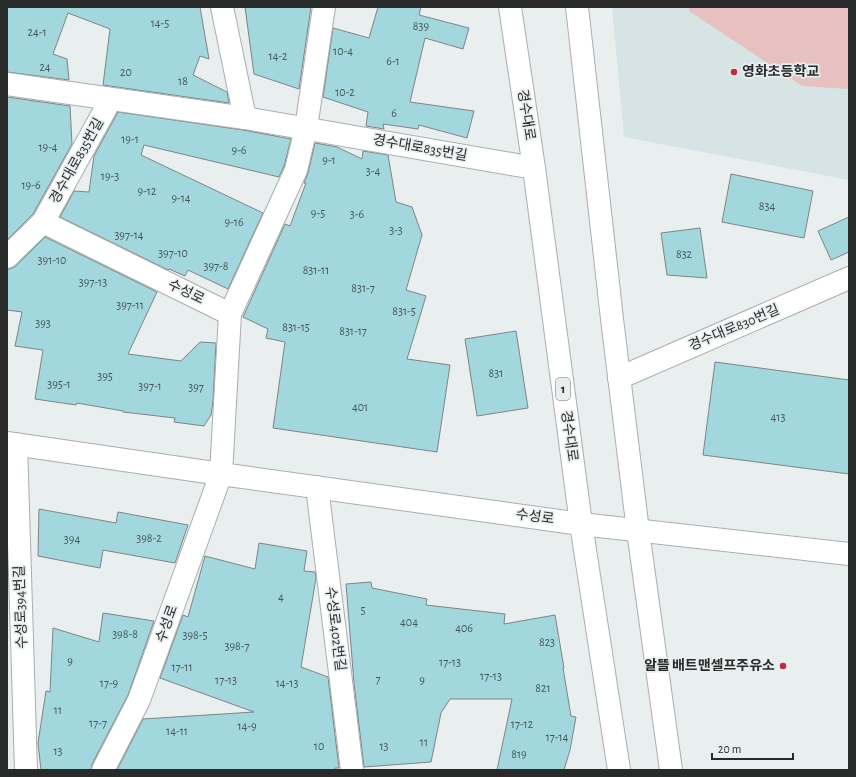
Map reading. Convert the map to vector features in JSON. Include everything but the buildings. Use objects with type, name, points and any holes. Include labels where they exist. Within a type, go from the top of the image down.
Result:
[{"type":"street","points":[[222,7],[245,118]]},
{"type":"street","points":[[230,314],[296,170],[306,128],[324,7]]},
{"type":"street","name":"경수대로","points":[[510,7],[534,168],[581,524],[619,770]]},
{"type":"street","points":[[577,7],[619,378],[638,531],[671,770]]},
{"type":"street","name":"경수대로835번길","points":[[7,84],[245,118],[534,168]]},
{"type":"street","name":"경수대로835번길","points":[[43,222],[111,99]]},
{"type":"street","points":[[7,257],[43,222]]},
{"type":"street","name":"수성로","points":[[43,222],[230,314],[221,474],[139,700],[103,770]]},
{"type":"street","name":"경수대로830번길","points":[[619,378],[849,278]]},
{"type":"street","name":"수성로","points":[[11,443],[581,524],[849,554]]},
{"type":"street","name":"수성로394번길","points":[[11,443],[26,770]]},
{"type":"street","name":"수성로402번길","points":[[317,487],[352,770]]},
{"type":"shaded area","name":"영화초등학교","points":[[612,7],[849,7],[849,180],[624,137]]},
{"type":"shaded area","points":[[689,7],[849,7],[849,89],[802,86],[689,11]]},
{"type":"place","name":"영화초등학교","points":[[734,72]]},
{"type":"place","name":"알뜰 배트맨셀프주유소","points":[[783,666]]}]
